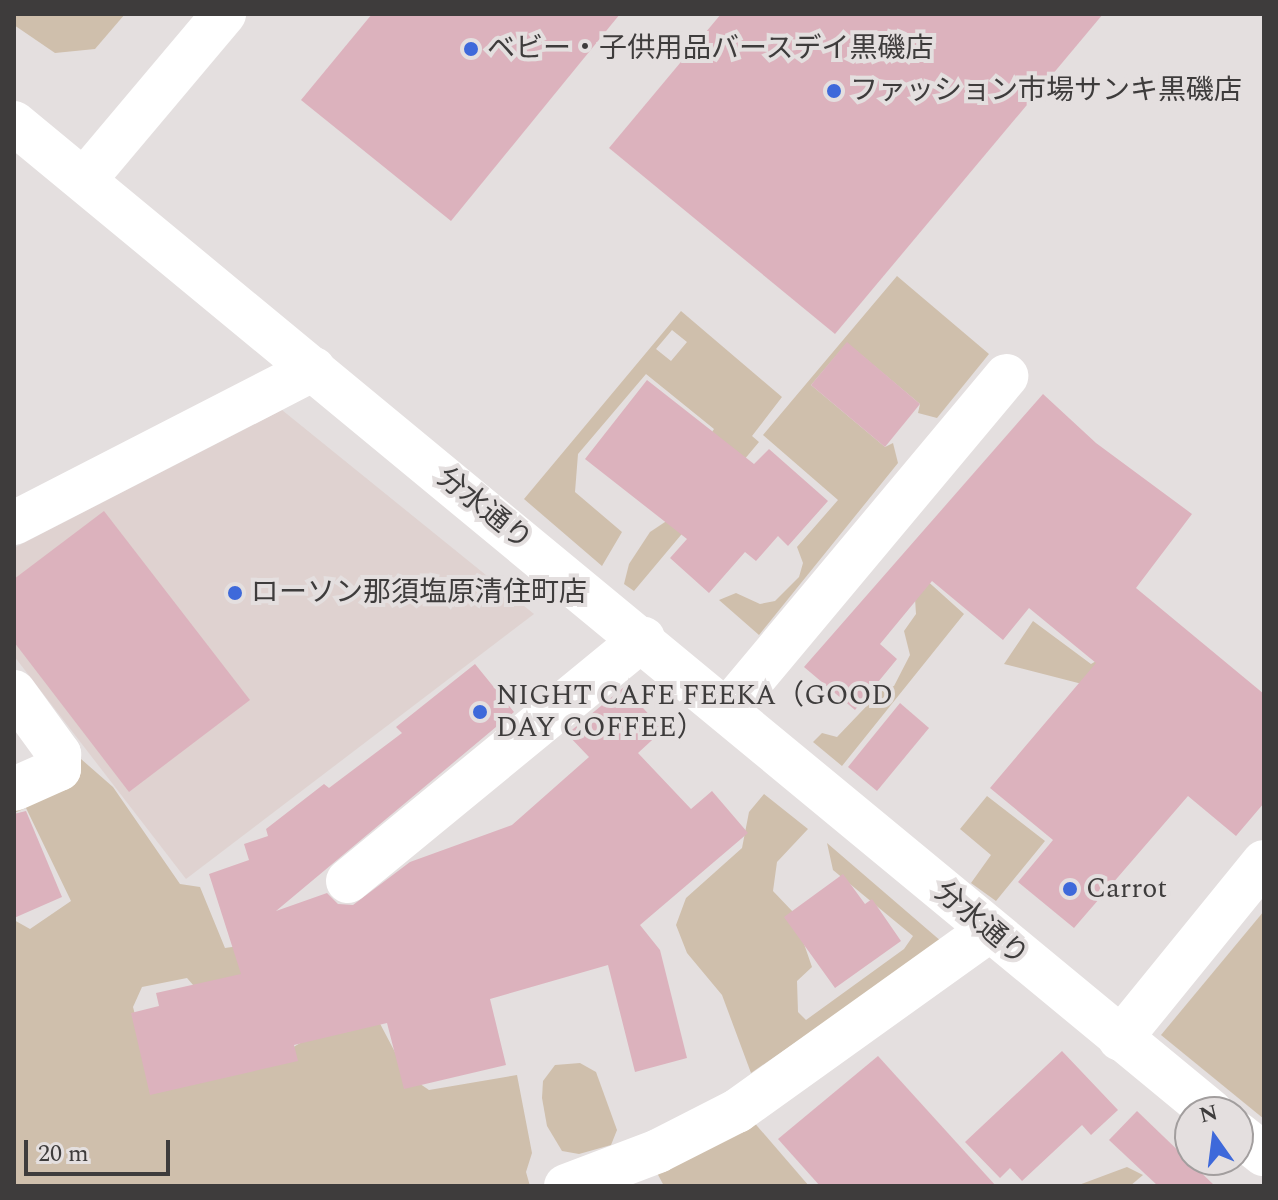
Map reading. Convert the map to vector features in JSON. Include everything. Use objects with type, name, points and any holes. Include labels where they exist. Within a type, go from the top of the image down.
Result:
[{"type":"street","points":[[85,179],[224,14]]},
{"type":"street","name":"分水通り","points":[[14,123],[728,709],[988,931],[1191,1096]]},
{"type":"street","points":[[14,523],[314,369]]},
{"type":"street","points":[[728,709],[1006,376]]},
{"type":"street","points":[[348,881],[643,639]]},
{"type":"street","points":[[14,692],[59,754],[59,769],[14,789]]},
{"type":"street","points":[[1120,1039],[1264,862]]},
{"type":"street","points":[[566,1186],[658,1151],[737,1111],[988,931]]},
{"type":"shaded area","points":[[14,14],[125,14],[95,49],[55,53],[14,25]]},
{"type":"shaded area","points":[[897,276],[989,354],[937,418],[918,413],[920,404],[847,343],[811,385],[885,447],[893,443],[898,463],[759,635],[719,600],[736,593],[760,604],[775,601],[799,577],[803,563],[797,547],[838,500],[763,435]]},
{"type":"shaded area","points":[[681,311],[782,397],[752,436],[759,442],[634,591],[624,584],[629,564],[650,532],[695,502],[692,463],[714,429],[646,374],[578,454],[575,492],[622,532],[602,566],[524,499]],"holes":[[[672,330],[687,342],[671,361],[656,349]]]},
{"type":"shaded area","points":[[282,410],[534,614],[186,879],[14,656],[14,548]]},
{"type":"shaded area","points":[[913,568],[964,614],[842,766],[813,742],[822,733],[837,737],[880,692],[894,686],[910,655],[904,631],[916,614]]},
{"type":"shaded area","points":[[1033,621],[1091,664],[1098,660],[1121,694],[1004,664]]},
{"type":"shaded area","points":[[81,759],[113,787],[180,884],[200,887],[225,948],[272,941],[296,966],[194,986],[187,978],[142,987],[133,1007],[152,1080],[283,1053],[316,1034],[376,1016],[407,1075],[429,1090],[517,1075],[532,1153],[526,1172],[530,1186],[14,1186],[14,920],[30,929],[71,901],[26,808],[14,813],[14,798]]},
{"type":"shaded area","points":[[764,794],[808,829],[777,862],[773,891],[793,912],[812,967],[797,981],[798,1012],[806,1020],[904,949],[913,936],[833,870],[827,843],[942,942],[751,1073],[722,995],[687,953],[676,925],[686,898],[742,848],[749,812]]},
{"type":"shaded area","points":[[987,796],[1045,841],[996,901],[971,883],[991,855],[960,829]]},
{"type":"shaded area","points":[[1264,911],[1264,1119],[1254,1111],[1254,1096],[1236,1096],[1161,1035]]},
{"type":"shaded area","points":[[580,1063],[596,1072],[617,1130],[611,1145],[579,1154],[562,1151],[547,1126],[542,1098],[543,1081],[555,1065]]},
{"type":"shaded area","points":[[752,1120],[809,1186],[664,1186],[656,1171]]},
{"type":"shaded area","points":[[1127,1167],[1143,1175],[1130,1186],[1076,1186]]},
{"type":"building","points":[[372,14],[620,14],[451,221],[301,100]]},
{"type":"building","points":[[721,14],[1103,14],[835,334],[609,148]]},
{"type":"building","points":[[847,342],[920,404],[885,447],[811,385]]},
{"type":"building","points":[[647,380],[754,464],[769,449],[828,501],[788,546],[778,536],[756,561],[745,552],[709,593],[670,558],[687,539],[585,459]]},
{"type":"building","points":[[1043,394],[1096,443],[1192,514],[1136,588],[1264,694],[1264,803],[1236,836],[1188,796],[1074,928],[1018,882],[1053,840],[990,788],[1096,663],[1029,608],[1003,640],[932,581],[880,644],[897,659],[855,710],[804,667]]},
{"type":"building","points":[[104,511],[250,700],[129,792],[14,642],[14,579]]},
{"type":"building","points":[[475,664],[514,712],[276,911],[327,893],[338,904],[353,905],[410,862],[512,825],[589,757],[567,734],[624,687],[663,730],[638,753],[691,809],[712,791],[748,833],[640,925],[660,950],[687,1058],[635,1072],[608,965],[490,999],[506,1065],[404,1089],[387,1023],[294,1045],[298,1061],[150,1095],[131,1013],[159,1006],[156,993],[241,974],[209,874],[249,860],[244,844],[268,836],[266,829],[324,784],[329,788],[402,733],[396,727]]},
{"type":"building","points":[[900,703],[929,728],[877,791],[848,767]]},
{"type":"building","points":[[26,811],[62,897],[14,918],[14,814]]},
{"type":"building","points":[[843,874],[865,904],[872,899],[901,941],[835,988],[784,917]]},
{"type":"building","points":[[1062,1051],[1118,1110],[1091,1135],[1082,1125],[1022,1181],[1010,1168],[1000,1178],[965,1142]]},
{"type":"building","points":[[878,1056],[996,1186],[820,1186],[778,1139]]},
{"type":"building","points":[[1137,1111],[1174,1147],[1174,1176],[1205,1176],[1215,1186],[1158,1186],[1109,1140]]},
{"type":"place","name":"ベビー・子供用品バースデイ黒磯店","points":[[471,49]]},
{"type":"place","name":"ファッション市場サンキ黒磯店","points":[[834,91]]},
{"type":"place","name":"ローソン那須塩原清住町店","points":[[235,593]]},
{"type":"place","name":"NIGHT CAFE FEEKA（GOOD DAY COFFEE）","points":[[480,712]]},
{"type":"place","name":"Carrot","points":[[1070,889]]}]
